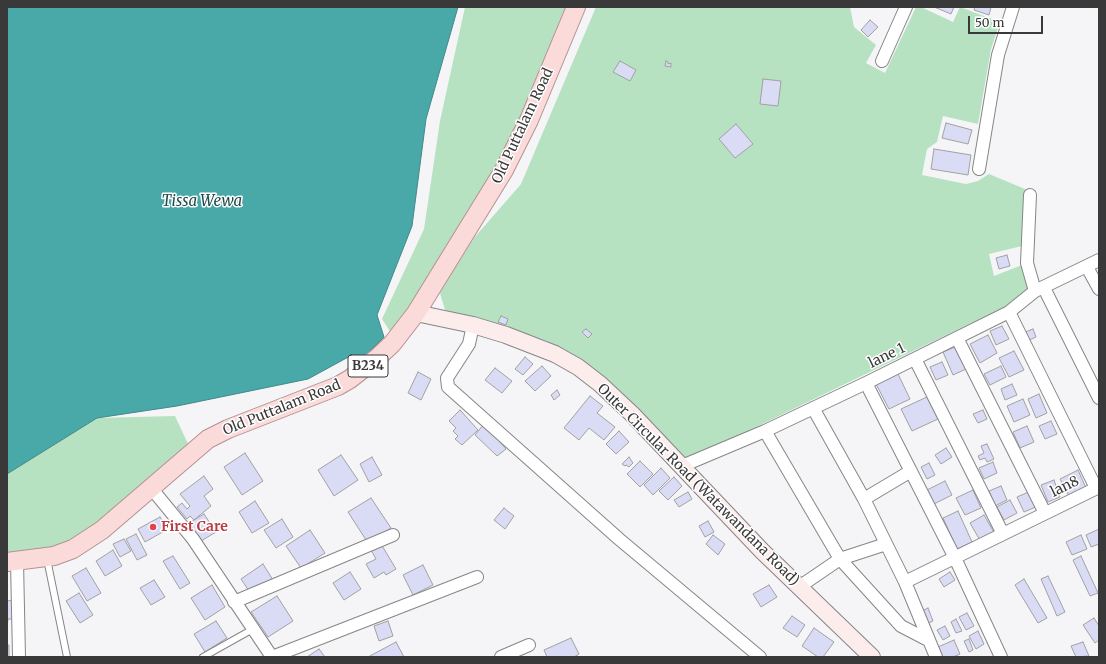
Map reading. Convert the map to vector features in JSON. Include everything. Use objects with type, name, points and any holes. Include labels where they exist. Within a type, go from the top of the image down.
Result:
[{"type":"main road","name":"Old Puttalam Road","points":[[12,562],[47,558],[73,549],[93,536],[152,489],[191,453],[218,433],[316,395],[350,379],[392,344],[416,313],[504,170],[529,120],[576,7]]},
{"type":"main road","name":"Outer Circular Road (Watawandana Road)","points":[[416,313],[472,325],[533,344],[578,367],[611,394],[799,587],[872,657]]},
{"type":"street","points":[[882,61],[906,7]]},
{"type":"street","points":[[979,169],[998,55],[1013,7]]},
{"type":"street","points":[[1030,195],[1027,264],[1039,289],[1099,398]]},
{"type":"street","name":"lane 1","points":[[682,466],[766,431],[915,359],[1009,312],[1039,289],[1099,260]]},
{"type":"street","points":[[1087,267],[1099,289]]},
{"type":"street","points":[[1009,312],[1097,488]]},
{"type":"street","points":[[472,325],[466,350],[447,378],[448,387],[619,539],[760,657]]},
{"type":"street","points":[[957,338],[1045,513]]},
{"type":"street","points":[[915,359],[1003,534]]},
{"type":"street","points":[[866,383],[955,558],[1001,657]]},
{"type":"street","points":[[813,408],[864,499],[905,582],[936,657]]},
{"type":"street","points":[[766,431],[840,559],[901,626],[928,640]]},
{"type":"street","points":[[864,499],[911,471]]},
{"type":"street","name":"lan8","points":[[905,582],[1097,488]]},
{"type":"street","points":[[152,489],[193,538],[234,602],[272,657],[477,577]]},
{"type":"street","points":[[234,602],[394,535]]},
{"type":"street","points":[[799,587],[840,559],[886,544]]},
{"type":"street","points":[[12,562],[19,657]]},
{"type":"street","points":[[501,657],[529,645]]},
{"type":"lane","points":[[47,558],[67,657]]},
{"type":"lane","points":[[204,657],[253,629]]},
{"type":"green space","points":[[465,7],[570,7],[520,129],[411,308],[391,333],[382,319],[424,229],[440,121]]},
{"type":"green space","points":[[596,7],[850,7],[854,27],[876,45],[866,63],[885,73],[916,7],[921,7],[953,22],[960,7],[1000,22],[991,49],[978,124],[943,116],[937,142],[927,149],[922,175],[966,184],[978,181],[989,174],[1025,189],[1022,246],[989,254],[994,276],[1022,265],[1031,294],[688,460],[617,390],[585,363],[547,341],[515,330],[445,310],[440,293],[474,238],[521,184]]},
{"type":"green space","points":[[175,416],[190,448],[72,545],[7,558],[7,474],[97,418]]},
{"type":"water","name":"Tissa Wewa","points":[[7,7],[458,7],[426,119],[412,226],[377,315],[384,337],[363,358],[352,355],[308,379],[177,406],[97,418],[7,474]]},
{"type":"building","points":[[934,7],[954,7],[951,14]]},
{"type":"building","points":[[975,7],[991,7],[989,15],[974,10]]},
{"type":"building","points":[[870,20],[878,27],[868,37],[861,30]]},
{"type":"building","points":[[620,61],[636,70],[630,81],[613,72]]},
{"type":"building","points":[[666,61],[668,64],[671,63],[671,67],[665,66]]},
{"type":"building","points":[[763,79],[781,81],[778,106],[760,104]]},
{"type":"building","points":[[946,123],[972,130],[968,144],[942,138]]},
{"type":"building","points":[[736,124],[753,144],[735,158],[719,139]]},
{"type":"building","points":[[934,149],[971,155],[968,175],[931,169]]},
{"type":"building","points":[[1007,255],[1010,266],[999,269],[996,258]]},
{"type":"building","points":[[501,316],[508,319],[506,325],[498,322]]},
{"type":"building","points":[[1002,326],[1009,339],[996,345],[990,331]]},
{"type":"building","points":[[586,329],[592,334],[588,338],[582,332]]},
{"type":"building","points":[[1033,329],[1036,337],[1027,341],[1023,333]]},
{"type":"building","points":[[988,335],[997,353],[980,363],[970,344]]},
{"type":"building","points":[[955,347],[966,369],[953,375],[943,352]]},
{"type":"building","points":[[1014,351],[1024,370],[1009,377],[999,358]]},
{"type":"building","points":[[525,357],[533,364],[523,375],[515,369]]},
{"type":"building","points":[[942,362],[948,375],[936,380],[930,367]]},
{"type":"building","points":[[542,366],[551,376],[535,391],[525,381]]},
{"type":"building","points":[[1001,366],[1006,377],[990,385],[984,374]]},
{"type":"building","points":[[495,368],[512,381],[502,393],[485,380]]},
{"type":"building","points":[[418,372],[431,379],[421,400],[408,393]]},
{"type":"building","points":[[898,374],[910,399],[889,409],[876,384]]},
{"type":"building","points":[[1012,384],[1017,395],[1005,400],[1001,389]]},
{"type":"building","points":[[557,390],[560,395],[554,400],[551,395]]},
{"type":"building","points":[[1039,394],[1047,413],[1036,418],[1028,399]]},
{"type":"building","points":[[590,396],[603,406],[597,413],[615,427],[604,440],[589,428],[579,440],[564,428]]},
{"type":"building","points":[[927,397],[938,419],[912,431],[901,409]]},
{"type":"building","points":[[1023,399],[1030,415],[1014,422],[1007,406]]},
{"type":"building","points":[[460,410],[478,430],[462,445],[455,439],[458,436],[453,431],[456,428],[449,421]]},
{"type":"building","points":[[983,410],[987,419],[978,423],[973,414]]},
{"type":"building","points":[[1051,421],[1057,434],[1045,439],[1039,426]]},
{"type":"building","points":[[484,424],[506,449],[497,456],[475,435]]},
{"type":"building","points":[[1027,426],[1034,442],[1020,448],[1013,432]]},
{"type":"building","points":[[619,431],[629,442],[616,454],[606,444]]},
{"type":"building","points":[[987,444],[994,459],[987,462],[985,458],[980,460],[978,456],[984,453],[981,446]]},
{"type":"building","points":[[946,448],[952,457],[941,464],[935,455]]},
{"type":"building","points":[[245,453],[263,481],[242,495],[224,467]]},
{"type":"building","points":[[341,455],[358,480],[334,496],[318,470]]},
{"type":"building","points":[[372,457],[382,475],[369,482],[360,464]]},
{"type":"building","points":[[629,457],[633,463],[629,467],[622,464]]},
{"type":"building","points":[[640,461],[653,474],[640,487],[627,474]]},
{"type":"building","points":[[993,462],[997,473],[984,479],[979,468]]},
{"type":"building","points":[[929,463],[935,475],[927,479],[921,467]]},
{"type":"building","points":[[661,468],[670,478],[653,495],[644,485]]},
{"type":"building","points":[[1078,470],[1086,488],[1069,496],[1060,479]]},
{"type":"building","points":[[204,476],[213,489],[204,496],[211,506],[194,520],[190,516],[187,519],[177,507],[182,503],[187,509],[190,506],[180,494]]},
{"type":"building","points":[[674,477],[682,486],[668,500],[659,491]]},
{"type":"building","points":[[1054,480],[1060,497],[1048,502],[1041,485]]},
{"type":"building","points":[[945,481],[952,495],[934,504],[927,490]]},
{"type":"building","points":[[1001,486],[1007,500],[995,506],[989,491]]},
{"type":"building","points":[[973,490],[981,508],[965,515],[956,498]]},
{"type":"building","points":[[1031,491],[1038,506],[1024,512],[1017,497]]},
{"type":"building","points":[[688,492],[692,499],[679,507],[674,500]]},
{"type":"building","points":[[371,498],[391,528],[368,543],[348,512]]},
{"type":"building","points":[[1010,500],[1017,513],[1004,520],[997,507]]},
{"type":"building","points":[[255,501],[269,523],[252,533],[239,512]]},
{"type":"building","points":[[504,508],[514,516],[505,529],[494,520]]},
{"type":"building","points":[[958,511],[972,542],[957,549],[943,518]]},
{"type":"building","points":[[204,514],[216,532],[201,541],[189,523]]},
{"type":"building","points":[[984,515],[995,534],[981,542],[970,523]]},
{"type":"building","points":[[160,517],[168,529],[145,542],[138,529]]},
{"type":"building","points":[[282,519],[293,537],[276,548],[264,530]]},
{"type":"building","points":[[708,521],[714,532],[705,537],[699,526]]},
{"type":"building","points":[[1099,529],[1099,544],[1091,547],[1086,535]]},
{"type":"building","points":[[310,530],[325,553],[301,568],[286,546]]},
{"type":"building","points":[[136,534],[147,555],[137,560],[126,539]]},
{"type":"building","points":[[713,535],[725,544],[718,555],[706,544]]},
{"type":"building","points":[[1081,535],[1087,549],[1072,555],[1066,542]]},
{"type":"building","points":[[124,539],[131,551],[120,557],[113,544]]},
{"type":"building","points":[[381,544],[396,569],[386,575],[384,572],[374,578],[366,564],[376,559],[371,550]]},
{"type":"building","points":[[113,550],[122,566],[105,576],[96,561]]},
{"type":"building","points":[[173,556],[190,583],[180,589],[163,561]]},
{"type":"building","points":[[1081,556],[1098,593],[1090,596],[1073,560]]},
{"type":"building","points":[[263,564],[273,580],[251,594],[241,579]]},
{"type":"building","points":[[423,565],[433,585],[413,595],[403,575]]},
{"type":"building","points":[[86,568],[101,593],[87,601],[72,576]]},
{"type":"building","points":[[350,572],[361,589],[344,600],[333,583]]},
{"type":"building","points":[[950,572],[955,580],[944,587],[939,579]]},
{"type":"building","points":[[1048,576],[1065,612],[1057,616],[1041,579]]},
{"type":"building","points":[[1024,579],[1047,618],[1038,623],[1015,585]]},
{"type":"building","points":[[154,580],[165,597],[151,605],[140,588]]},
{"type":"building","points":[[212,585],[225,607],[205,620],[191,598]]},
{"type":"building","points":[[769,585],[777,597],[761,607],[753,594]]},
{"type":"building","points":[[79,593],[93,615],[80,623],[66,601]]},
{"type":"building","points":[[277,596],[293,621],[268,637],[251,612]]},
{"type":"building","points":[[14,600],[15,619],[8,619],[7,627],[7,601]]},
{"type":"building","points":[[928,608],[933,621],[924,625],[918,613]]},
{"type":"building","points":[[967,613],[974,626],[966,630],[959,617]]},
{"type":"building","points":[[792,616],[805,625],[797,637],[783,628]]},
{"type":"building","points":[[1094,618],[1099,626],[1099,640],[1095,643],[1083,625]]},
{"type":"building","points":[[956,619],[962,631],[956,633],[951,622]]},
{"type":"building","points":[[216,621],[227,638],[205,652],[194,634]]},
{"type":"building","points":[[388,621],[393,636],[379,641],[374,626]]},
{"type":"building","points":[[945,626],[950,636],[943,640],[937,630]]},
{"type":"building","points":[[814,628],[834,642],[823,657],[818,657],[802,646]]},
{"type":"building","points":[[978,631],[984,644],[976,649],[969,636]]},
{"type":"building","points":[[571,638],[579,654],[574,657],[547,657],[544,650]]},
{"type":"building","points":[[969,639],[973,650],[969,652],[964,641]]},
{"type":"building","points":[[954,640],[960,654],[953,657],[943,657],[938,647]]},
{"type":"building","points":[[396,642],[404,657],[368,657]]},
{"type":"building","points":[[1083,642],[1089,656],[1076,657],[1071,646]]},
{"type":"building","points":[[7,645],[9,645],[9,657],[7,657]]},
{"type":"building","points":[[319,649],[325,657],[307,657]]},
{"type":"place","name":"First Care","points":[[153,527]]}]
